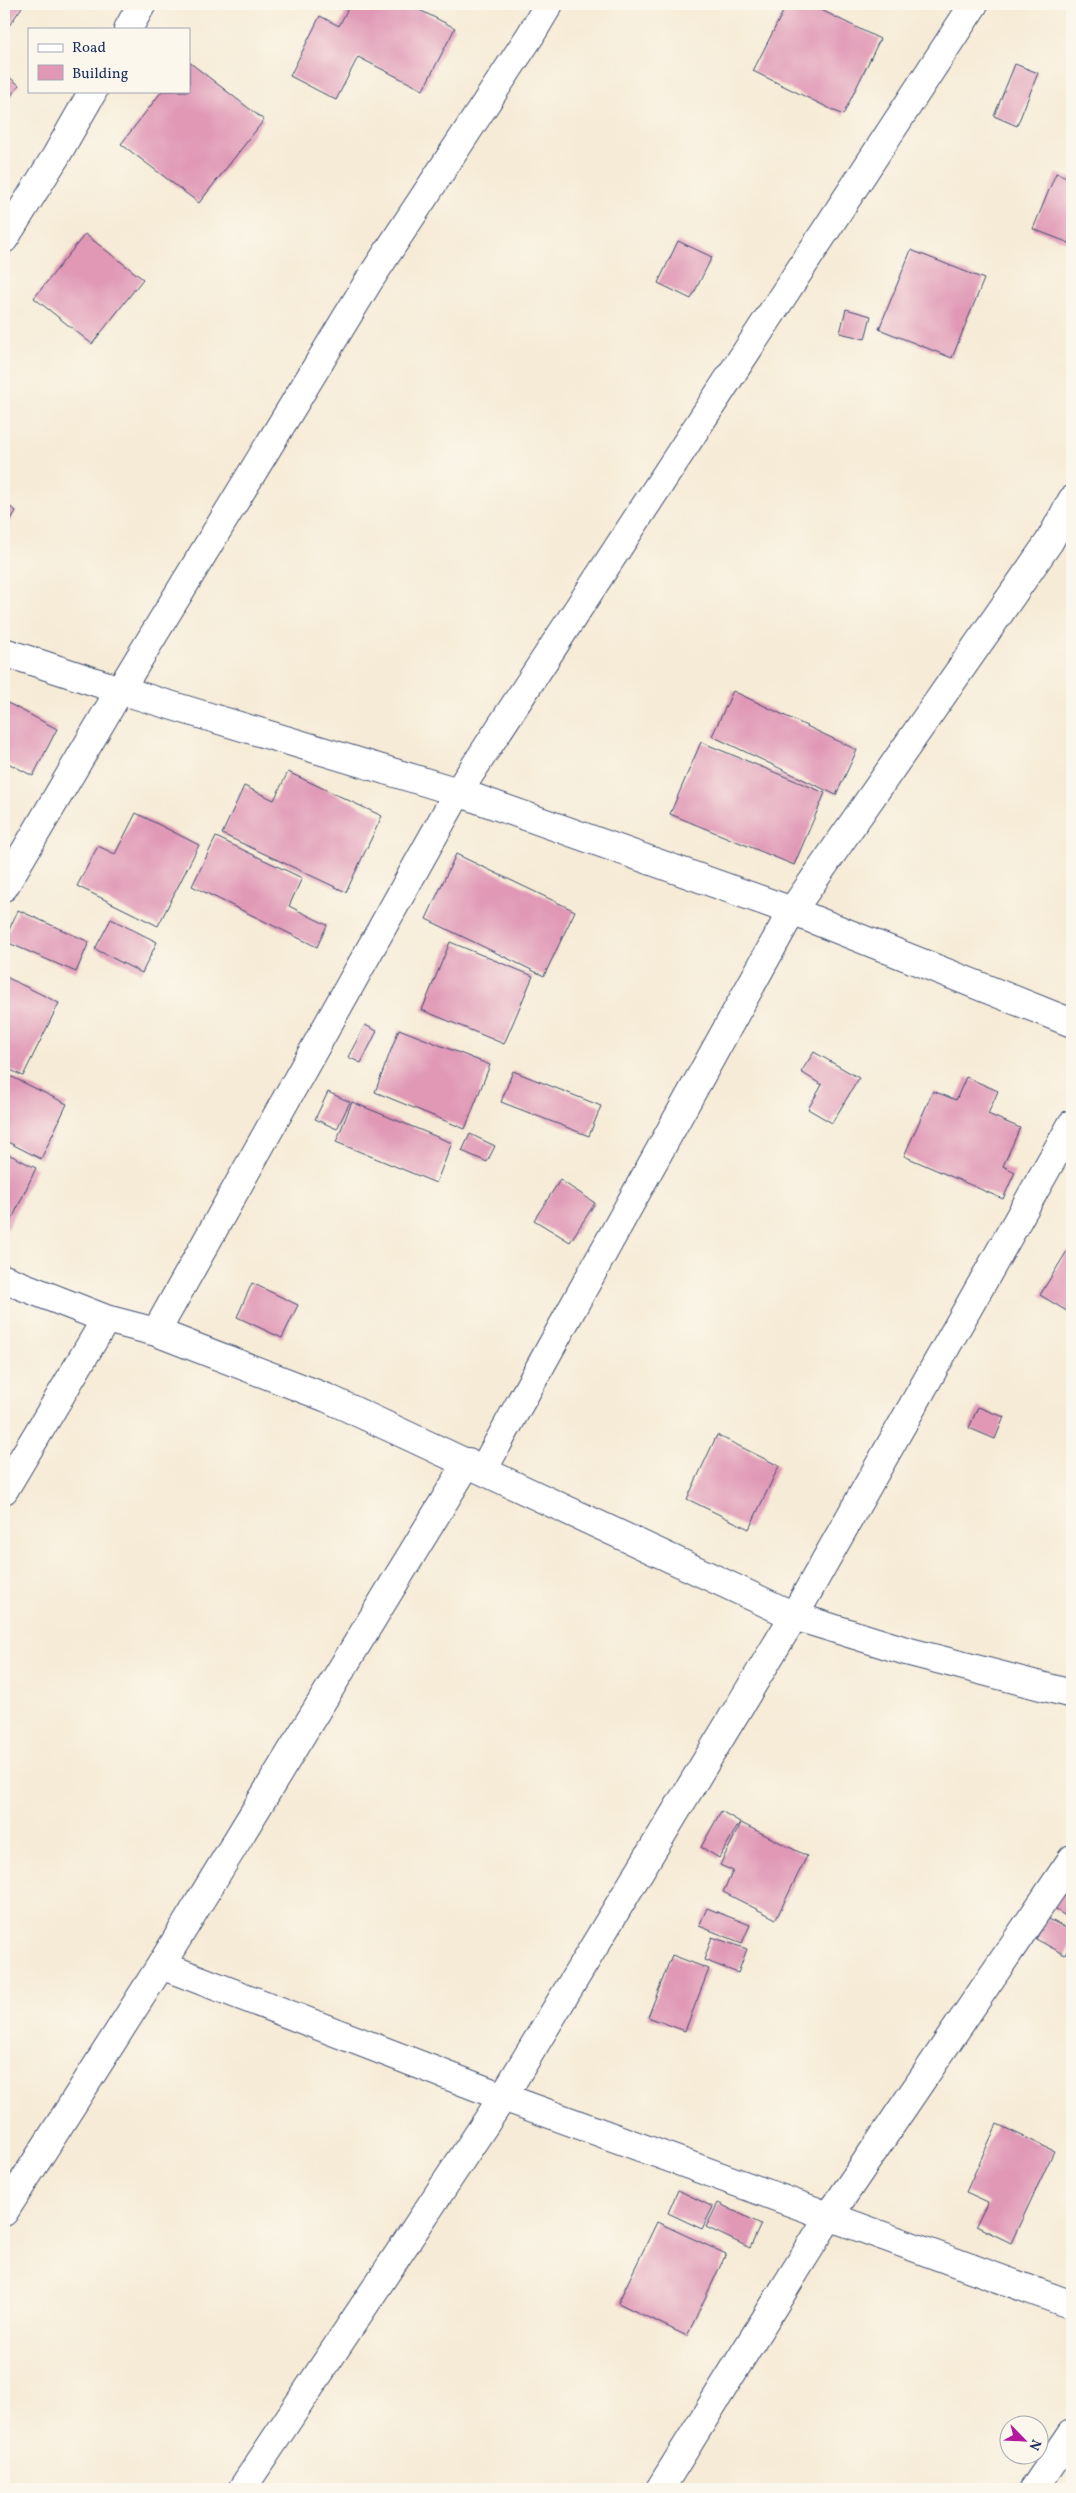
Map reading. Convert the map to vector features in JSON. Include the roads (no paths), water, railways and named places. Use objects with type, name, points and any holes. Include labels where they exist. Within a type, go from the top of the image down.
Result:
[{"type":"street","points":[[129,28],[142,4]]},
{"type":"street","points":[[4,887],[120,690],[370,279],[530,36],[548,4]]},
{"type":"street","points":[[156,1332],[458,792],[974,4]]},
{"type":"street","points":[[4,238],[56,156],[92,92]]},
{"type":"street","points":[[4,2212],[476,1466],[792,911],[1049,542],[1072,500]]},
{"type":"street","points":[[4,652],[120,690],[458,792],[792,911],[1072,1023]]},
{"type":"street","points":[[242,2489],[503,2097],[794,1616],[1072,1124]]},
{"type":"street","points":[[4,1279],[106,1318],[156,1332],[327,1398],[794,1616],[906,1651],[1072,1694]]},
{"type":"street","points":[[4,1490],[106,1318]]},
{"type":"street","points":[[660,2489],[830,2215],[1072,1859]]},
{"type":"street","points":[[161,1965],[503,2097],[1072,2304]]},
{"type":"street","points":[[1034,2489],[1072,2433]]}]
